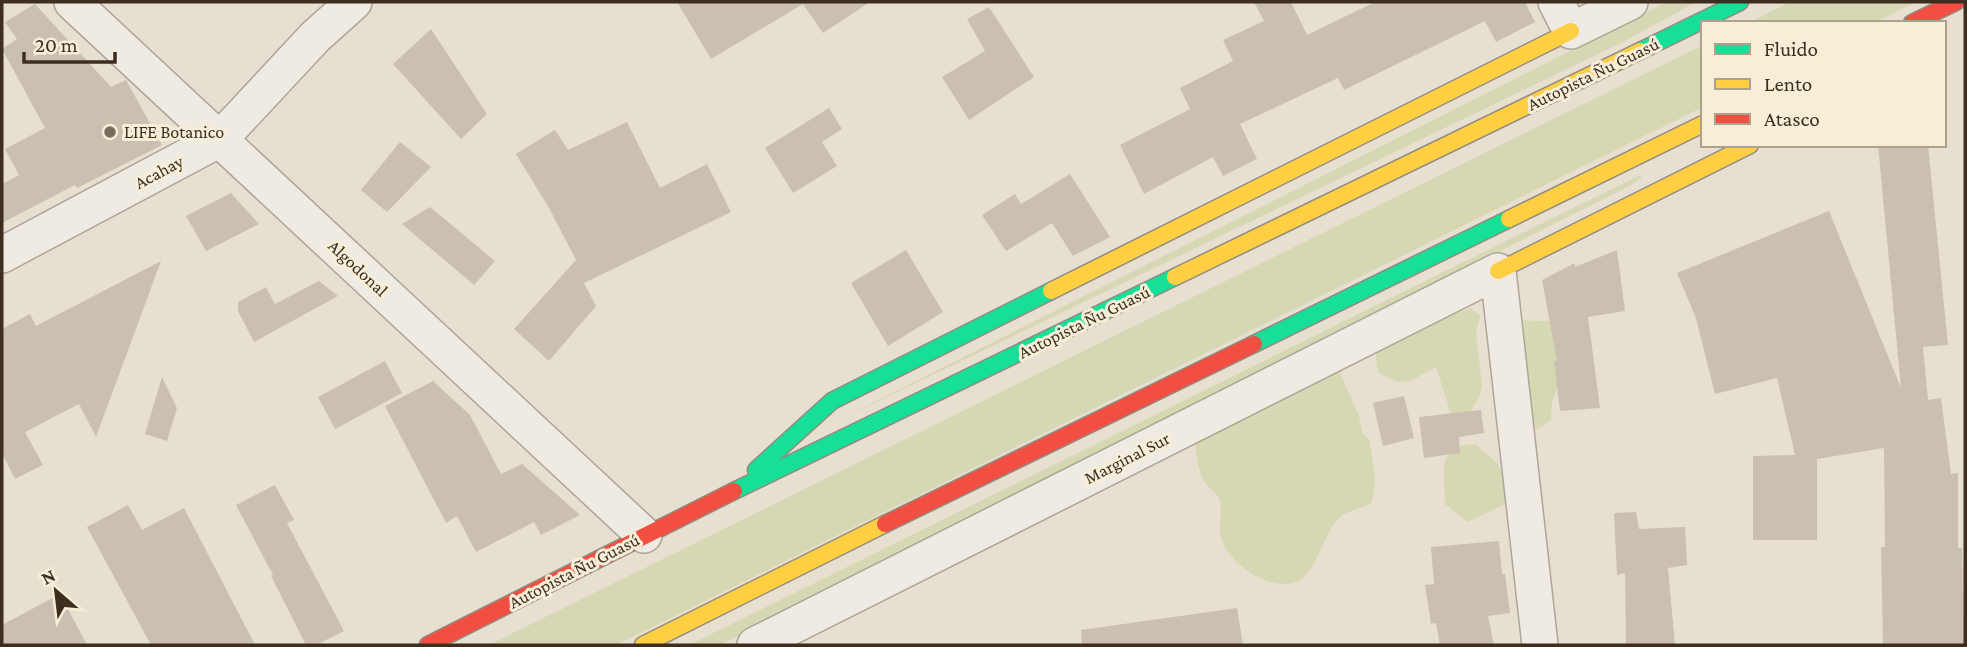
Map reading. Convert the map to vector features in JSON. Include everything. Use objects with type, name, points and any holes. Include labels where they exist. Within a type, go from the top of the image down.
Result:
[{"type":"highway","name":"Autopista Ñu Guasú","points":[[1702,21],[1741,2]]},
{"type":"highway","points":[[1916,21],[1956,2]]},
{"type":"highway","points":[[729,495],[832,401],[1563,16]]},
{"type":"highway","name":"Autopista Ñu Guasú","points":[[428,645],[644,535],[1701,21]]},
{"type":"highway","points":[[643,645],[1701,125]]},
{"type":"highway","points":[[1498,271],[1746,147]]},
{"type":"street","name":"Algodonal","points":[[72,2],[644,535]]},
{"type":"street","name":"Acahay","points":[[2,255],[220,139],[307,46],[354,2]]},
{"type":"street","points":[[1563,16],[1630,2]]},
{"type":"street","points":[[1498,271],[1540,645]]},
{"type":"street","name":"Marginal Sur","points":[[755,645],[1498,271]]},
{"type":"green space","points":[[1667,2],[1696,2],[1625,41],[833,423]]},
{"type":"green space","points":[[1790,2],[1916,2],[1878,21],[1752,21]]},
{"type":"green space","points":[[1701,46],[1701,108],[616,645],[489,645]]},
{"type":"green space","points":[[1642,176],[1631,185],[720,645],[689,645]]},
{"type":"green space","points":[[1470,308],[1480,315],[1476,333],[1482,386],[1479,398],[1467,416],[1451,414],[1436,367],[1414,379],[1401,382],[1378,372],[1375,351],[1418,329]]},
{"type":"green space","points":[[1504,320],[1549,321],[1556,338],[1561,380],[1552,401],[1551,419],[1540,428],[1527,431],[1518,370],[1526,353]]},
{"type":"green space","points":[[1336,364],[1359,416],[1362,433],[1369,439],[1374,479],[1371,504],[1349,512],[1337,520],[1303,578],[1285,584],[1274,583],[1252,574],[1226,549],[1221,535],[1219,499],[1204,481],[1197,462],[1197,429],[1216,421],[1259,412],[1266,402]]},
{"type":"green space","points":[[1475,444],[1497,463],[1511,487],[1505,504],[1468,522],[1445,504],[1444,472],[1447,456],[1453,450]]},
{"type":"building","points":[[677,2],[870,2],[823,33],[803,4],[711,59]]},
{"type":"building","points":[[1254,2],[1291,2],[1307,35],[1375,2],[1525,2],[1535,22],[1496,42],[1485,21],[1344,90],[1338,78],[1240,124],[1257,159],[1223,176],[1213,157],[1144,194],[1120,145],[1190,109],[1180,88],[1233,61],[1223,40],[1264,21]]},
{"type":"building","points":[[35,4],[111,87],[126,80],[162,145],[77,188],[75,185],[2,223],[2,184],[19,175],[5,149],[45,128],[2,49],[17,39],[5,22]]},
{"type":"building","points":[[989,7],[1034,77],[969,120],[942,77],[985,51],[967,19]]},
{"type":"building","points":[[431,29],[487,114],[461,139],[393,64]]},
{"type":"building","points":[[829,108],[842,129],[822,142],[837,166],[793,193],[765,148]]},
{"type":"building","points":[[627,122],[660,188],[707,164],[731,212],[584,283],[596,306],[549,361],[514,329],[576,260],[549,208],[516,154],[555,130],[568,150]]},
{"type":"building","points":[[400,142],[431,167],[387,212],[361,190]]},
{"type":"building","points":[[1878,147],[1928,147],[1948,345],[1923,347],[1928,400],[1941,398],[1951,474],[1958,473],[1958,548],[1962,548],[1964,645],[1883,645],[1881,547],[1885,547],[1884,448],[1817,459],[1817,540],[1753,540],[1753,456],[1795,455],[1777,378],[1715,394],[1696,318],[1677,273],[1829,211],[1901,388]]},
{"type":"building","points":[[1070,174],[1110,237],[1073,256],[1052,223],[1006,251],[982,215],[1015,194],[1021,204]]},
{"type":"building","points":[[231,193],[259,224],[206,251],[186,216]]},
{"type":"building","points":[[430,207],[495,261],[474,285],[402,224]]},
{"type":"building","points":[[906,250],[943,312],[888,346],[851,283]]},
{"type":"building","points":[[1617,250],[1625,311],[1588,317],[1600,408],[1560,411],[1554,361],[1557,361],[1542,280],[1575,263],[1575,267]]},
{"type":"building","points":[[161,261],[96,437],[79,404],[25,432],[43,465],[15,479],[2,453],[2,329],[30,314],[36,326]]},
{"type":"building","points":[[319,281],[338,296],[254,342],[238,311],[238,302],[266,287],[275,304]]},
{"type":"building","points":[[385,361],[402,393],[335,429],[318,397]]},
{"type":"building","points":[[162,377],[177,408],[167,441],[145,434]]},
{"type":"building","points":[[433,381],[470,415],[501,474],[522,464],[580,515],[541,535],[534,522],[476,552],[457,516],[446,523],[385,406]]},
{"type":"building","points":[[1404,396],[1414,438],[1383,446],[1373,403]]},
{"type":"building","points":[[1481,410],[1484,433],[1459,437],[1460,453],[1424,458],[1419,417]]},
{"type":"building","points":[[275,485],[294,520],[287,523],[344,631],[316,645],[306,645],[236,505]]},
{"type":"building","points":[[128,505],[142,530],[184,508],[255,645],[151,645],[87,527]]},
{"type":"building","points":[[1636,512],[1639,529],[1685,527],[1687,565],[1668,568],[1675,645],[1626,645],[1625,573],[1617,575],[1614,513]]},
{"type":"building","points":[[1499,541],[1510,613],[1488,616],[1494,645],[1440,645],[1436,623],[1431,624],[1425,585],[1434,584],[1431,547]]},
{"type":"building","points":[[60,594],[87,645],[2,645],[2,625]]},
{"type":"building","points":[[1237,608],[1243,645],[1082,645],[1081,630]]},
{"type":"traffic: fast","points":[[1701,21],[1740,2]]},
{"type":"traffic: fast","points":[[1640,51],[1701,21]]},
{"type":"traffic: fast","points":[[1254,344],[1509,219]]},
{"type":"traffic: fast","points":[[734,491],[1175,277]]},
{"type":"traffic: fast","points":[[756,470],[832,401],[1051,291]]},
{"type":"traffic: slow","points":[[1051,291],[1571,31]]},
{"type":"traffic: slow","points":[[1175,277],[1640,51]]},
{"type":"traffic: slow","points":[[1509,219],[1701,125]]},
{"type":"traffic: slow","points":[[1498,271],[1746,147]]},
{"type":"traffic: slow","points":[[643,645],[885,524]]},
{"type":"traffic: jam","points":[[1916,21],[1956,2]]},
{"type":"traffic: jam","points":[[885,524],[1254,344]]},
{"type":"traffic: jam","points":[[428,645],[734,491]]},
{"type":"place","name":"LIFE Botanico","points":[[110,132]]}]
